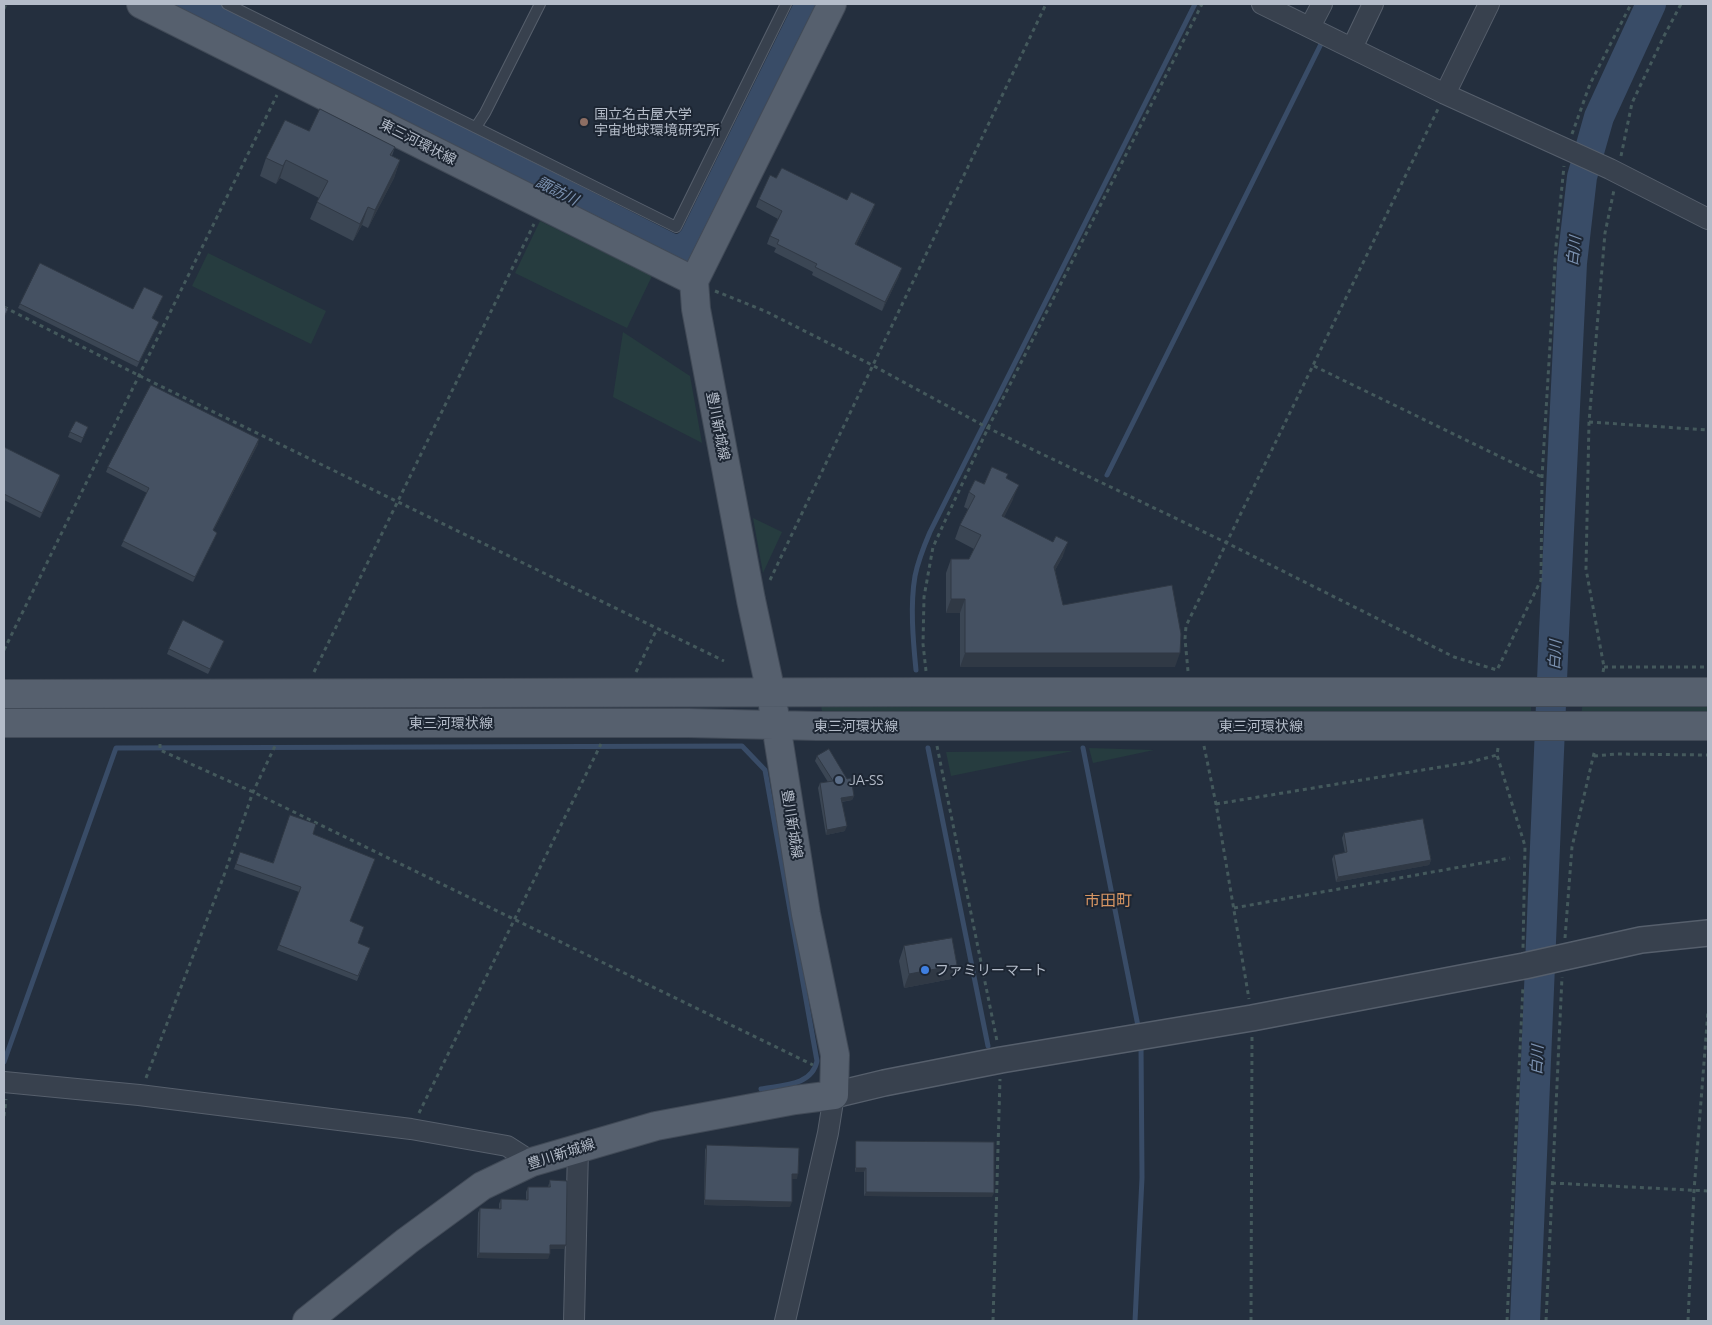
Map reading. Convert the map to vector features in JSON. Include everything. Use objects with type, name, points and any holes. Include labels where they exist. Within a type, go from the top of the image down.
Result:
[{"type":"main road","name":"東三河環状線","points":[[140,4],[694,281]]},
{"type":"main road","points":[[694,281],[832,4]]},
{"type":"main road","name":"豊川新城線","points":[[307,1321],[407,1241],[482,1186],[532,1162],[656,1126],[795,1100],[834,1085],[835,1055],[806,914],[777,726],[696,309],[694,281]]},
{"type":"main road","points":[[4,694],[1708,692]]},
{"type":"main road","name":"東三河環状線","points":[[4,723],[688,723],[777,726],[1708,726]]},
{"type":"street","points":[[1262,4],[1445,94],[1614,171],[1708,219]]},
{"type":"street","points":[[1310,27],[1322,4]]},
{"type":"street","points":[[1352,48],[1373,4]]},
{"type":"street","points":[[1445,94],[1489,4]]},
{"type":"street","points":[[785,1321],[828,1133],[834,1085],[884,1083],[1001,1060],[1252,1018],[1524,966],[1641,940],[1708,933]]},
{"type":"street","points":[[4,1082],[139,1095],[411,1129],[507,1146],[532,1162]]},
{"type":"street","points":[[574,1321],[578,1149]]},
{"type":"lane","points":[[227,4],[676,226],[786,4]]},
{"type":"lane","points":[[476,127],[485,113],[540,4]]},
{"type":"path","points":[[4,9],[6,4]]},
{"type":"path","points":[[751,600],[769,582],[1046,4]]},
{"type":"path","points":[[927,692],[923,644],[924,597],[933,547],[988,428],[1202,4]]},
{"type":"path","points":[[694,281],[765,311],[872,365],[988,428],[1227,543],[1454,657],[1497,670],[1540,580],[1542,476],[1556,246],[1571,151],[1590,84],[1630,4]]},
{"type":"path","points":[[1602,675],[1604,667],[1586,569],[1590,422],[1605,233],[1614,171],[1632,103],[1681,4]]},
{"type":"path","points":[[4,650],[286,76]]},
{"type":"path","points":[[1191,692],[1185,638],[1186,626],[1445,94]]},
{"type":"path","points":[[304,693],[543,205]]},
{"type":"path","points":[[4,307],[138,375],[724,661]]},
{"type":"path","points":[[1314,366],[1542,476]]},
{"type":"path","points":[[1590,422],[1708,430]]},
{"type":"path","points":[[626,693],[657,629]]},
{"type":"path","points":[[1604,667],[1708,667]]},
{"type":"path","points":[[160,723],[160,750],[253,792],[515,919],[834,1085]]},
{"type":"path","points":[[139,1095],[223,878],[253,792],[285,723]]},
{"type":"path","points":[[411,1129],[611,723]]},
{"type":"path","points":[[933,726],[1001,1060],[993,1321]]},
{"type":"path","points":[[1200,726],[1216,804],[1252,1018],[1251,1321]]},
{"type":"path","points":[[1498,748],[1497,755],[1525,846],[1524,966],[1507,1321]]},
{"type":"path","points":[[1546,1321],[1560,958],[1572,847],[1595,749]]},
{"type":"path","points":[[1594,756],[1616,754],[1708,755]]},
{"type":"path","points":[[1216,804],[1471,762],[1497,755]]},
{"type":"path","points":[[1234,908],[1510,858]]},
{"type":"path","points":[[1688,1321],[1694,1191],[1708,1011]]},
{"type":"path","points":[[1552,1184],[1708,1191]]},
{"type":"green space","points":[[540,221],[652,276],[627,328],[515,273]]},
{"type":"green space","points":[[208,253],[326,311],[311,344],[192,286]]},
{"type":"green space","points":[[623,332],[690,376],[702,443],[613,397]]},
{"type":"green space","points":[[753,518],[782,532],[763,573]]},
{"type":"green space","points":[[820,697],[1531,700],[1531,719],[822,712]]},
{"type":"green space","points":[[1583,698],[1708,698],[1708,719],[1581,719]]},
{"type":"green space","points":[[1089,748],[1154,750],[1093,763]]},
{"type":"green space","points":[[1073,751],[951,776],[946,752]]},
{"type":"building","points":[[320,109],[395,147],[390,155],[400,160],[375,210],[368,207],[360,224],[317,202],[328,181],[286,160],[283,166],[266,158],[285,120],[309,131]]},
{"type":"building","points":[[782,168],[847,200],[851,192],[875,204],[855,244],[902,268],[885,302],[815,267],[817,264],[777,244],[779,240],[770,236],[782,211],[759,199],[770,175],[776,178]]},
{"type":"building","points":[[40,263],[133,309],[144,287],[163,296],[152,318],[159,322],[139,362],[20,304]]},
{"type":"building","points":[[4,306],[8,309],[4,317]]},
{"type":"building","points":[[151,385],[259,439],[213,530],[217,533],[195,577],[123,541],[149,488],[108,467]]},
{"type":"building","points":[[76,421],[88,427],[83,438],[70,432]]},
{"type":"building","points":[[4,447],[60,475],[42,513],[4,494]]},
{"type":"building","points":[[992,467],[1008,474],[1006,478],[1019,485],[1002,516],[1053,542],[1056,536],[1068,542],[1054,567],[1063,605],[1172,585],[1181,634],[1180,653],[965,653],[965,599],[951,599],[951,559],[969,559],[981,535],[960,525],[975,496],[969,492],[975,480],[984,484]]},
{"type":"building","points":[[183,620],[224,641],[210,669],[169,649]]},
{"type":"building","points":[[829,749],[847,779],[851,778],[854,796],[841,798],[847,826],[827,830],[820,783],[833,781],[817,756]]},
{"type":"building","points":[[290,815],[316,824],[313,834],[375,859],[350,921],[364,927],[358,943],[370,948],[358,976],[279,945],[301,887],[236,864],[240,852],[273,863]]},
{"type":"building","points":[[1423,819],[1431,860],[1338,877],[1334,855],[1347,852],[1344,833]]},
{"type":"building","points":[[952,938],[957,965],[909,974],[904,946]]},
{"type":"building","points":[[856,1141],[994,1142],[994,1193],[866,1192],[866,1168],[856,1168]]},
{"type":"building","points":[[707,1145],[799,1148],[798,1174],[792,1174],[792,1202],[705,1200]]},
{"type":"building","points":[[550,1180],[567,1181],[566,1245],[550,1245],[550,1254],[479,1253],[480,1208],[501,1209],[501,1199],[528,1200],[528,1187],[550,1187]]},
{"type":"waterway","name":"諏訪川","points":[[186,4],[670,248],[677,249],[681,249],[694,239],[810,4]]},
{"type":"waterway","points":[[916,670],[912,623],[913,587],[921,554],[928,537],[1195,4]]},
{"type":"waterway","name":"白川","points":[[1525,1321],[1554,633],[1572,263],[1582,177],[1599,117],[1651,4]]},
{"type":"waterway","points":[[1107,475],[1322,42]]},
{"type":"waterway","points":[[4,1062],[116,748],[742,746],[765,770],[817,1061],[814,1069],[803,1080],[787,1085],[761,1089]]},
{"type":"waterway","points":[[928,748],[988,1046]]},
{"type":"waterway","points":[[1083,748],[1139,1031]]},
{"type":"waterway","points":[[1135,1321],[1142,1178],[1141,1044]]},
{"type":"place","name":"国立名古屋大学 宇宙地球環境研究所","points":[[584,122]]},
{"type":"place","name":"JA-SS","points":[[839,780]]},
{"type":"place","name":"ファミリーマート","points":[[925,970]]},
{"type":"district","name":"市田町","points":[[1108,901]]}]
